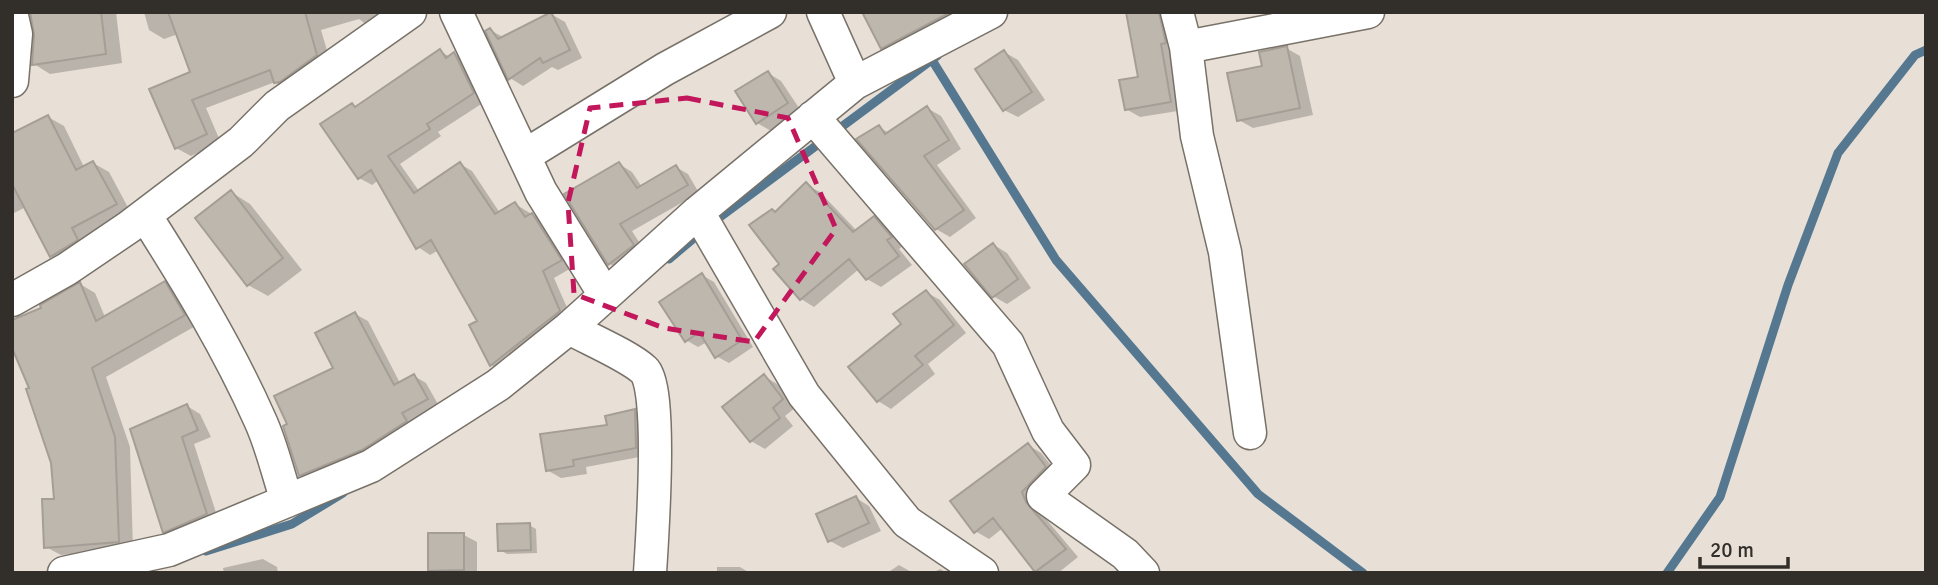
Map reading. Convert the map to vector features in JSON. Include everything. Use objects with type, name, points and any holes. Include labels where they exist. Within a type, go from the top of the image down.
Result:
[{"type":"street","points":[[12,300],[67,269],[145,215],[241,142],[277,106],[410,12]]},
{"type":"street","points":[[456,12],[541,192],[605,295]]},
{"type":"street","points":[[524,156],[665,69],[770,12]]},
{"type":"street","points":[[823,12],[855,83]]},
{"type":"street","points":[[64,573],[169,550],[371,466],[498,385],[569,328],[698,212],[855,83],[990,12]]},
{"type":"street","points":[[1177,12],[1186,47],[1197,136],[1225,252],[1250,433]]},
{"type":"street","points":[[1186,47],[1368,12]]},
{"type":"street","points":[[12,16],[16,34],[12,81]]},
{"type":"street","points":[[813,117],[1008,344],[1048,431],[1074,465],[1043,496],[1125,554],[1143,573]]},
{"type":"street","points":[[698,212],[804,395],[907,522],[982,573]]},
{"type":"street","points":[[145,215],[195,294],[240,379],[261,422],[287,501]]},
{"type":"street","points":[[569,328],[644,370],[653,382],[655,413],[650,573]]},
{"type":"highlighted area","points":[[687,98],[788,118],[836,229],[754,342],[664,328],[574,294],[568,203],[590,108]]},
{"type":"building","points":[[30,12],[101,12],[106,54],[32,65],[34,35]]},
{"type":"building","points":[[168,12],[305,12],[317,55],[280,82],[274,83],[270,70],[192,100],[207,134],[175,149],[149,89],[190,72]]},
{"type":"building","points":[[551,12],[570,50],[543,63],[540,58],[508,80],[485,31],[490,28],[498,39]]},
{"type":"building","points":[[862,12],[951,12],[881,49]]},
{"type":"building","points":[[1126,12],[1159,12],[1166,43],[1161,44],[1171,102],[1125,110],[1119,80],[1138,77]]},
{"type":"building","points":[[1287,46],[1300,108],[1237,121],[1227,73],[1262,66],[1259,52]]},
{"type":"building","points":[[440,49],[446,58],[454,52],[474,93],[427,124],[430,129],[388,156],[414,193],[460,162],[495,214],[515,202],[525,217],[532,213],[562,260],[543,271],[560,311],[490,366],[469,325],[477,321],[431,240],[416,249],[371,170],[358,179],[320,124],[352,103],[355,107]]},
{"type":"building","points":[[1004,50],[1032,92],[1003,111],[975,69]]},
{"type":"building","points":[[768,71],[788,103],[756,124],[735,91]]},
{"type":"building","points":[[927,106],[949,140],[924,156],[964,210],[935,230],[856,139],[879,125],[885,134]]},
{"type":"building","points":[[48,115],[76,170],[93,161],[117,204],[72,228],[78,240],[50,257],[12,184],[12,133]]},
{"type":"building","points":[[619,162],[637,188],[676,165],[688,185],[620,224],[634,245],[608,265],[564,194]]},
{"type":"building","points":[[806,182],[853,232],[874,216],[892,237],[887,240],[899,256],[866,280],[849,259],[800,300],[773,269],[779,264],[749,225],[772,209],[775,212]]},
{"type":"building","points":[[231,190],[283,258],[247,286],[195,218]]},
{"type":"building","points":[[993,243],[1018,279],[992,298],[964,264]]},
{"type":"building","points":[[702,273],[742,340],[715,358],[699,332],[685,342],[659,302]]},
{"type":"building","points":[[165,281],[185,315],[92,368],[115,437],[119,542],[44,548],[42,499],[54,499],[51,463],[26,389],[29,388],[12,348],[12,320],[41,308],[40,305],[80,282],[96,321]]},
{"type":"building","points":[[926,290],[954,325],[915,356],[923,365],[877,402],[848,367],[901,324],[893,314]]},
{"type":"building","points":[[355,312],[394,385],[414,374],[428,399],[402,413],[407,421],[362,450],[299,476],[283,426],[287,424],[274,396],[333,368],[315,333]]},
{"type":"building","points":[[764,374],[783,399],[773,408],[780,418],[750,442],[722,407]]},
{"type":"building","points":[[187,404],[198,430],[182,437],[207,514],[163,533],[130,429]]},
{"type":"building","points":[[635,409],[636,448],[573,460],[574,466],[546,471],[540,434],[607,425],[605,416]]},
{"type":"building","points":[[1028,443],[1046,467],[1022,492],[1026,502],[1066,549],[1035,572],[993,518],[974,533],[950,501]]},
{"type":"building","points":[[856,496],[869,523],[828,542],[816,514]]},
{"type":"building","points":[[530,523],[531,550],[498,551],[497,524]]},
{"type":"building","points":[[428,533],[464,533],[464,570],[428,571]]},
{"type":"waterway","points":[[1667,573],[1720,497],[1788,285],[1838,153],[1915,55],[1926,50]]},
{"type":"waterway","points":[[712,223],[937,56]]},
{"type":"waterway","points":[[932,60],[1056,260],[1258,494],[1363,573]]},
{"type":"waterway","points":[[669,259],[701,232]]},
{"type":"waterway","points":[[206,551],[292,524],[343,493]]}]
